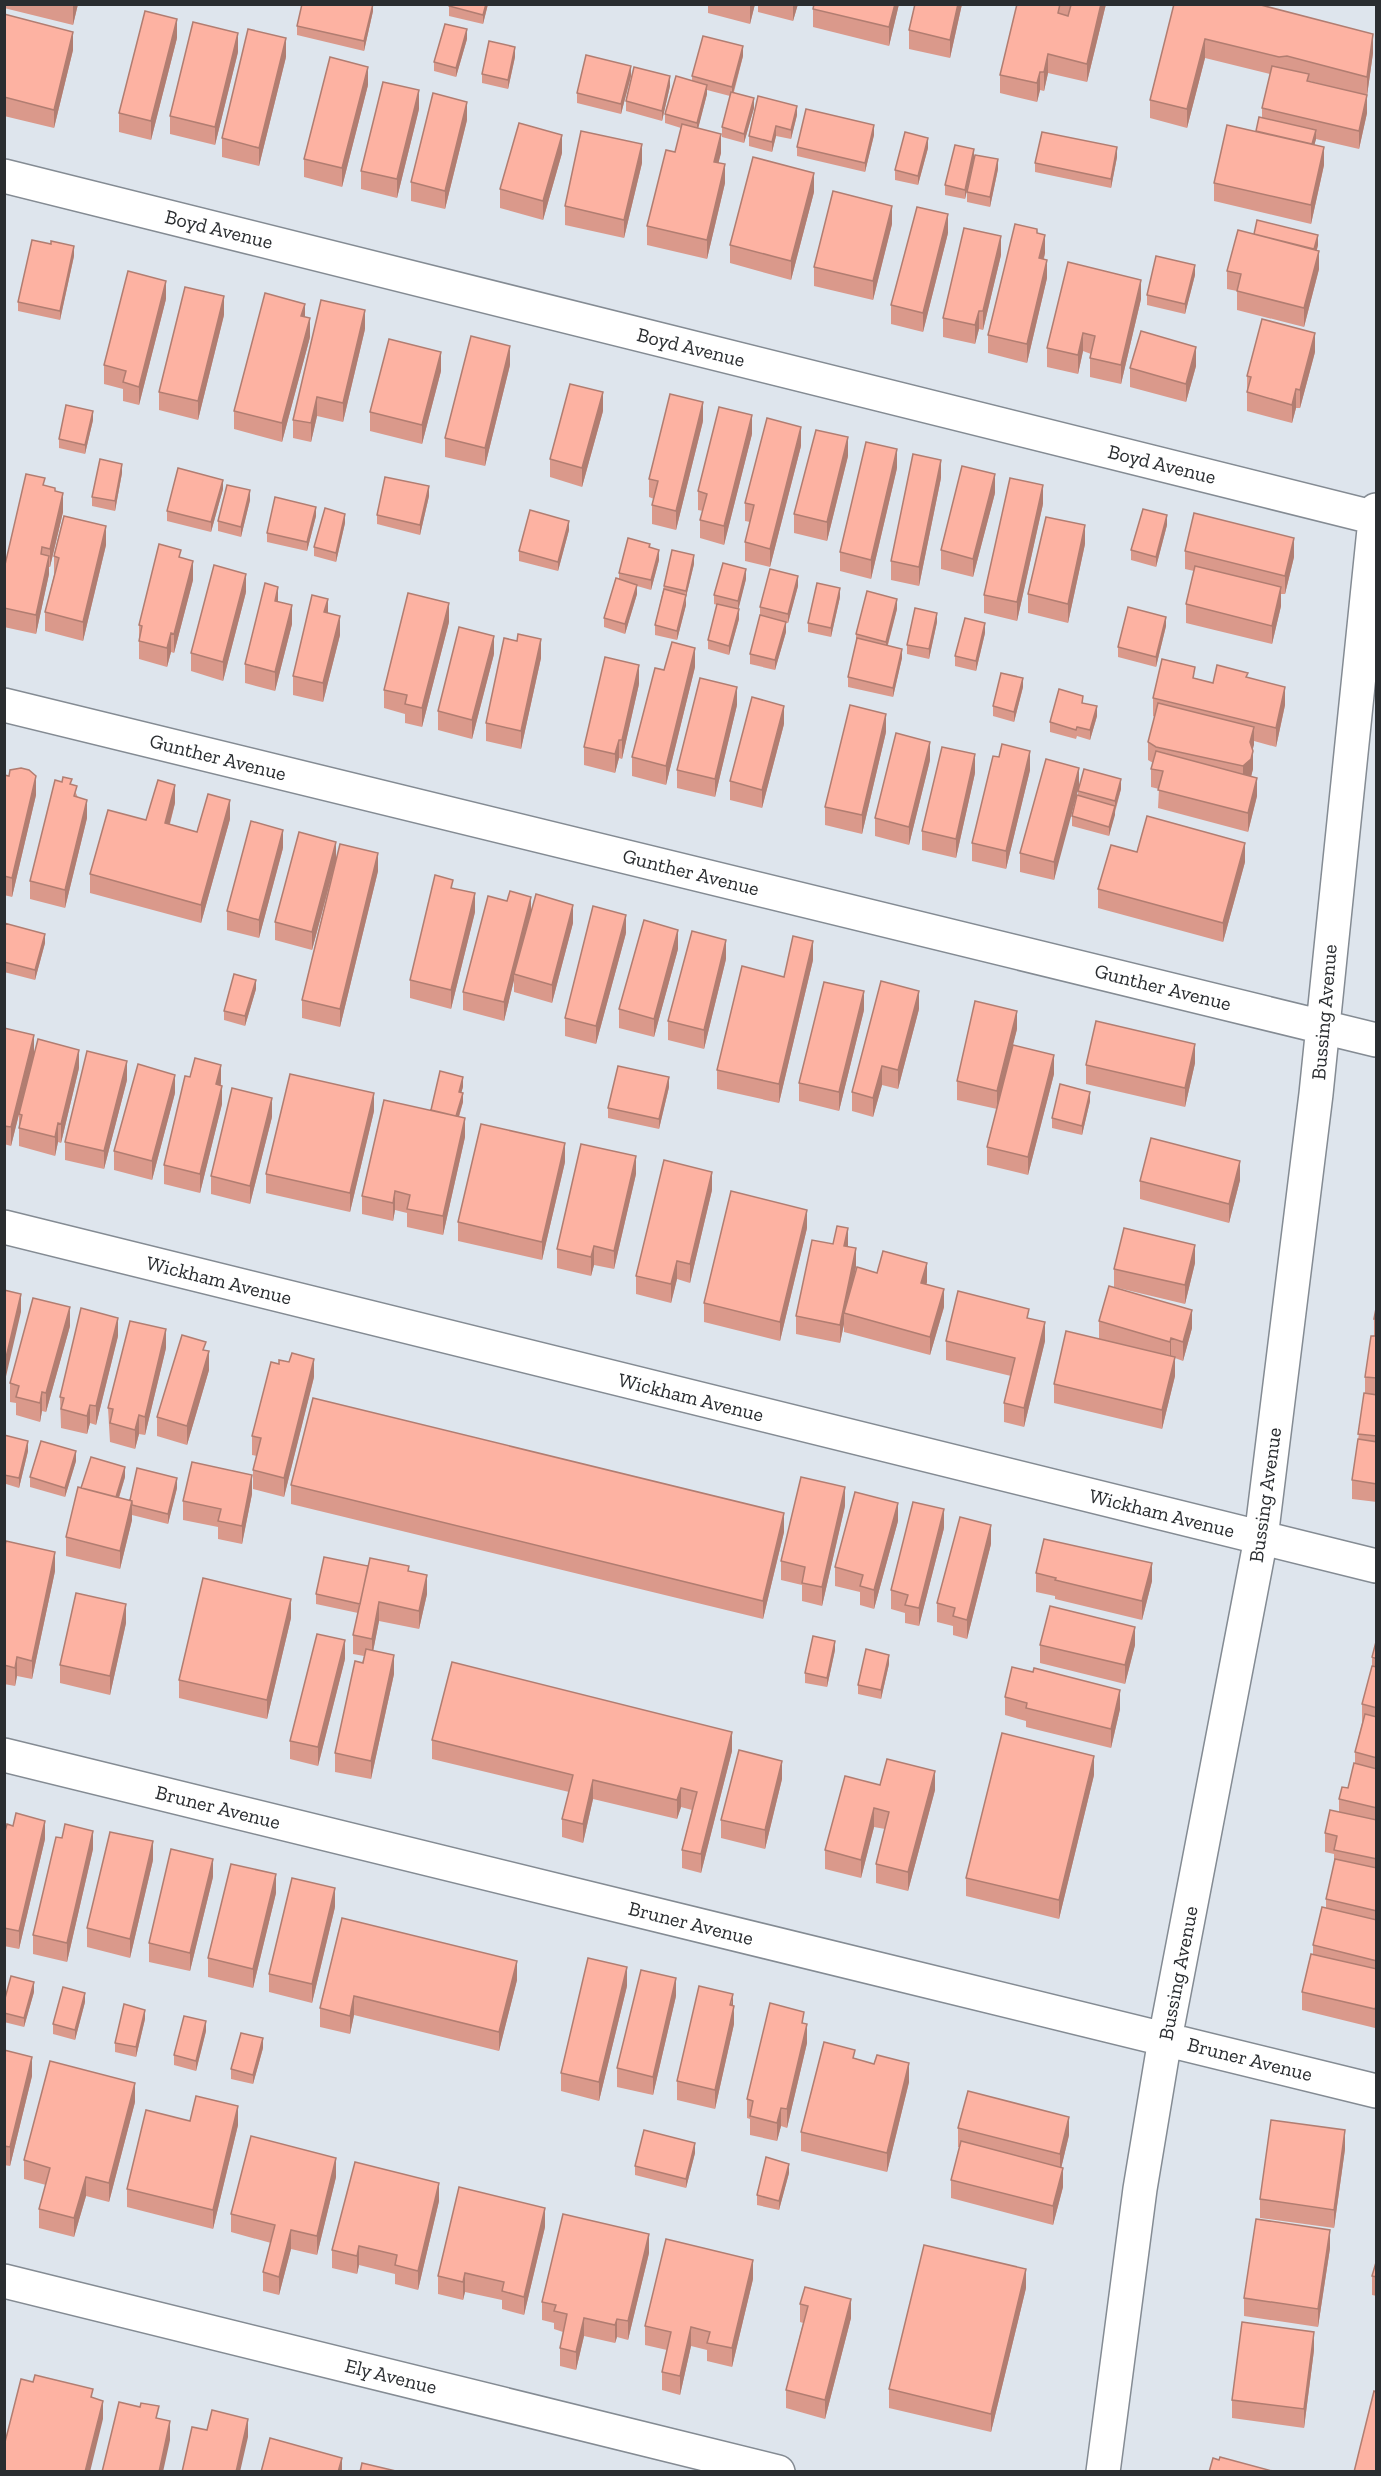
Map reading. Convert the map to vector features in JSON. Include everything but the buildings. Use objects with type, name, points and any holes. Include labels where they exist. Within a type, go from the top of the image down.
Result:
[{"type":"street","name":"Boyd Avenue","points":[[4,176],[1376,515]]},
{"type":"street","name":"Bussing Avenue","points":[[1103,2472],[1140,2189],[1165,2038],[1261,1538],[1316,1094],[1376,515]]},
{"type":"street","name":"Gunther Avenue","points":[[4,705],[1377,1040]]},
{"type":"street","name":"Wickham Avenue","points":[[4,1227],[1377,1566]]},
{"type":"street","name":"Bruner Avenue","points":[[4,1755],[1377,2091]]},
{"type":"street","name":"Ely Avenue","points":[[4,2281],[778,2472]]}]
